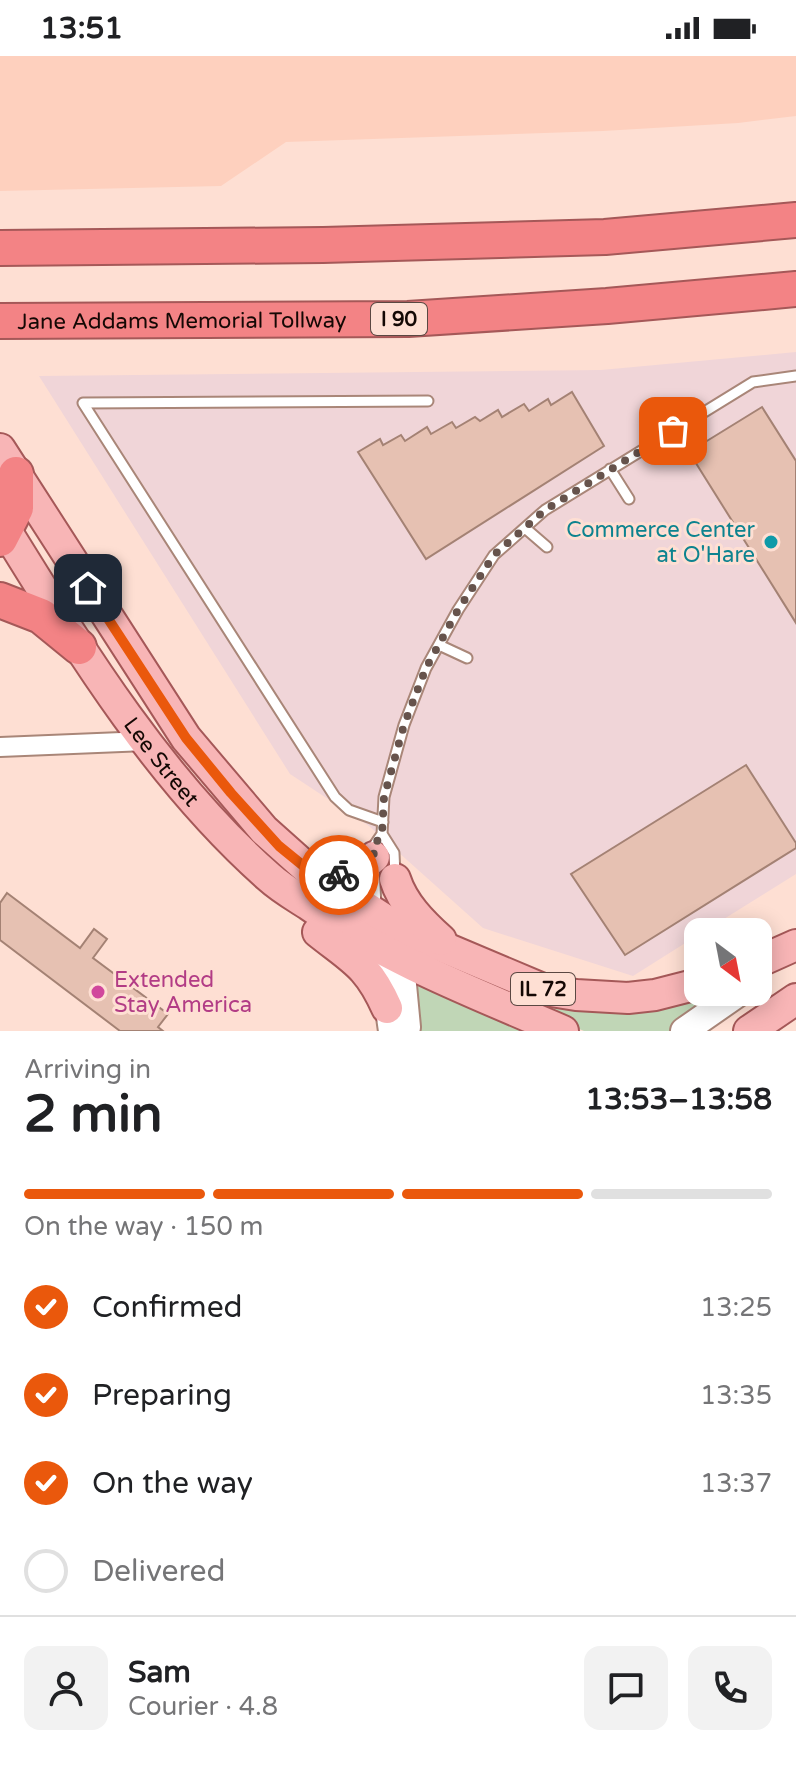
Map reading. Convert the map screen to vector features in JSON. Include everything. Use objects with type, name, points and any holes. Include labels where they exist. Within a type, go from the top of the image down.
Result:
[{"type":"highway","points":[[0,248],[323,245],[589,238],[796,220]]},
{"type":"highway","name":"Jane Addams Memorial Tollway","points":[[0,321],[408,319],[796,289]]},
{"type":"highway","points":[[2,531],[16,508],[8,461]]},
{"type":"highway","points":[[0,600],[41,616],[79,647]]},
{"type":"main road","name":"Lee Street","points":[[8,461],[186,738],[264,830],[306,868],[392,921]]},
{"type":"main road","name":"Lee Street","points":[[2,531],[146,741],[211,819],[270,878],[336,924],[392,921]]},
{"type":"main road","points":[[306,868],[329,875],[344,875],[362,867],[378,846]]},
{"type":"main road","points":[[270,878],[282,902],[358,961],[378,987],[390,1020]]},
{"type":"main road","points":[[390,1020],[392,921],[399,892],[416,915],[457,955]]},
{"type":"main road","points":[[392,921],[408,1031]]},
{"type":"main road","name":"IL 72","points":[[392,921],[457,955],[545,990],[628,998],[684,988]]},
{"type":"main road","name":"IL 72","points":[[392,921],[563,1031]]},
{"type":"main road","points":[[772,957],[796,948]]},
{"type":"main road","points":[[772,967],[796,948]]},
{"type":"main road","points":[[749,1031],[796,999]]},
{"type":"main road","points":[[684,1031],[720,1006]]},
{"type":"street","points":[[0,747],[146,741]]},
{"type":"lane","points":[[392,921],[378,846],[384,797],[404,725],[426,668],[494,555],[545,510],[753,382],[796,376]]},
{"type":"lane","points":[[383,822],[349,810],[335,797],[83,403],[428,401]]},
{"type":"lane","points":[[610,469],[629,499]]},
{"type":"lane","points":[[525,528],[547,547]]},
{"type":"lane","points":[[439,645],[467,658]]},
{"type":"lane","points":[[378,846],[394,853],[392,921]]},
{"type":"shaded area","points":[[0,56],[796,56],[796,116],[738,123],[603,131],[286,142],[221,186],[0,191]]},
{"type":"shaded area","points":[[796,352],[796,874],[725,918],[684,918],[684,944],[633,976],[483,928],[369,826],[290,774],[39,376],[601,370]]},
{"type":"green space","points":[[423,948],[520,993],[684,996],[684,1006],[710,1006],[675,1031],[584,1031],[418,959]]},
{"type":"green space","points":[[417,980],[534,1031],[418,1031],[414,982]]},
{"type":"building","points":[[572,392],[604,446],[426,559],[358,452],[380,439],[383,445],[401,435],[405,441],[427,427],[431,434],[452,422],[456,428],[475,417],[480,421],[498,410],[502,417],[524,404],[529,411],[548,399],[551,405]]},
{"type":"building","name":"Commerce Center at O'Hare","points":[[762,407],[796,461],[796,623],[689,452]]},
{"type":"building","points":[[746,765],[796,843],[796,848],[625,955],[571,874]]},
{"type":"building","points":[[7,893],[80,948],[94,929],[107,939],[93,958],[168,1014],[158,1027],[163,1031],[120,1031],[0,940],[0,903]]},
{"type":"way so far","points":[[339,875],[362,867],[374,857],[373,847],[382,834],[384,797],[404,725],[426,668],[458,610],[494,555],[545,510],[673,431]]},
{"type":"place","name":"Commerce Center at O'Hare","points":[[771,542]]},
{"type":"place","name":"Extended Stay America","points":[[98,992]]},
{"type":"route","points":[[88,588],[186,738],[231,793],[279,846],[306,868],[339,875]]}]
